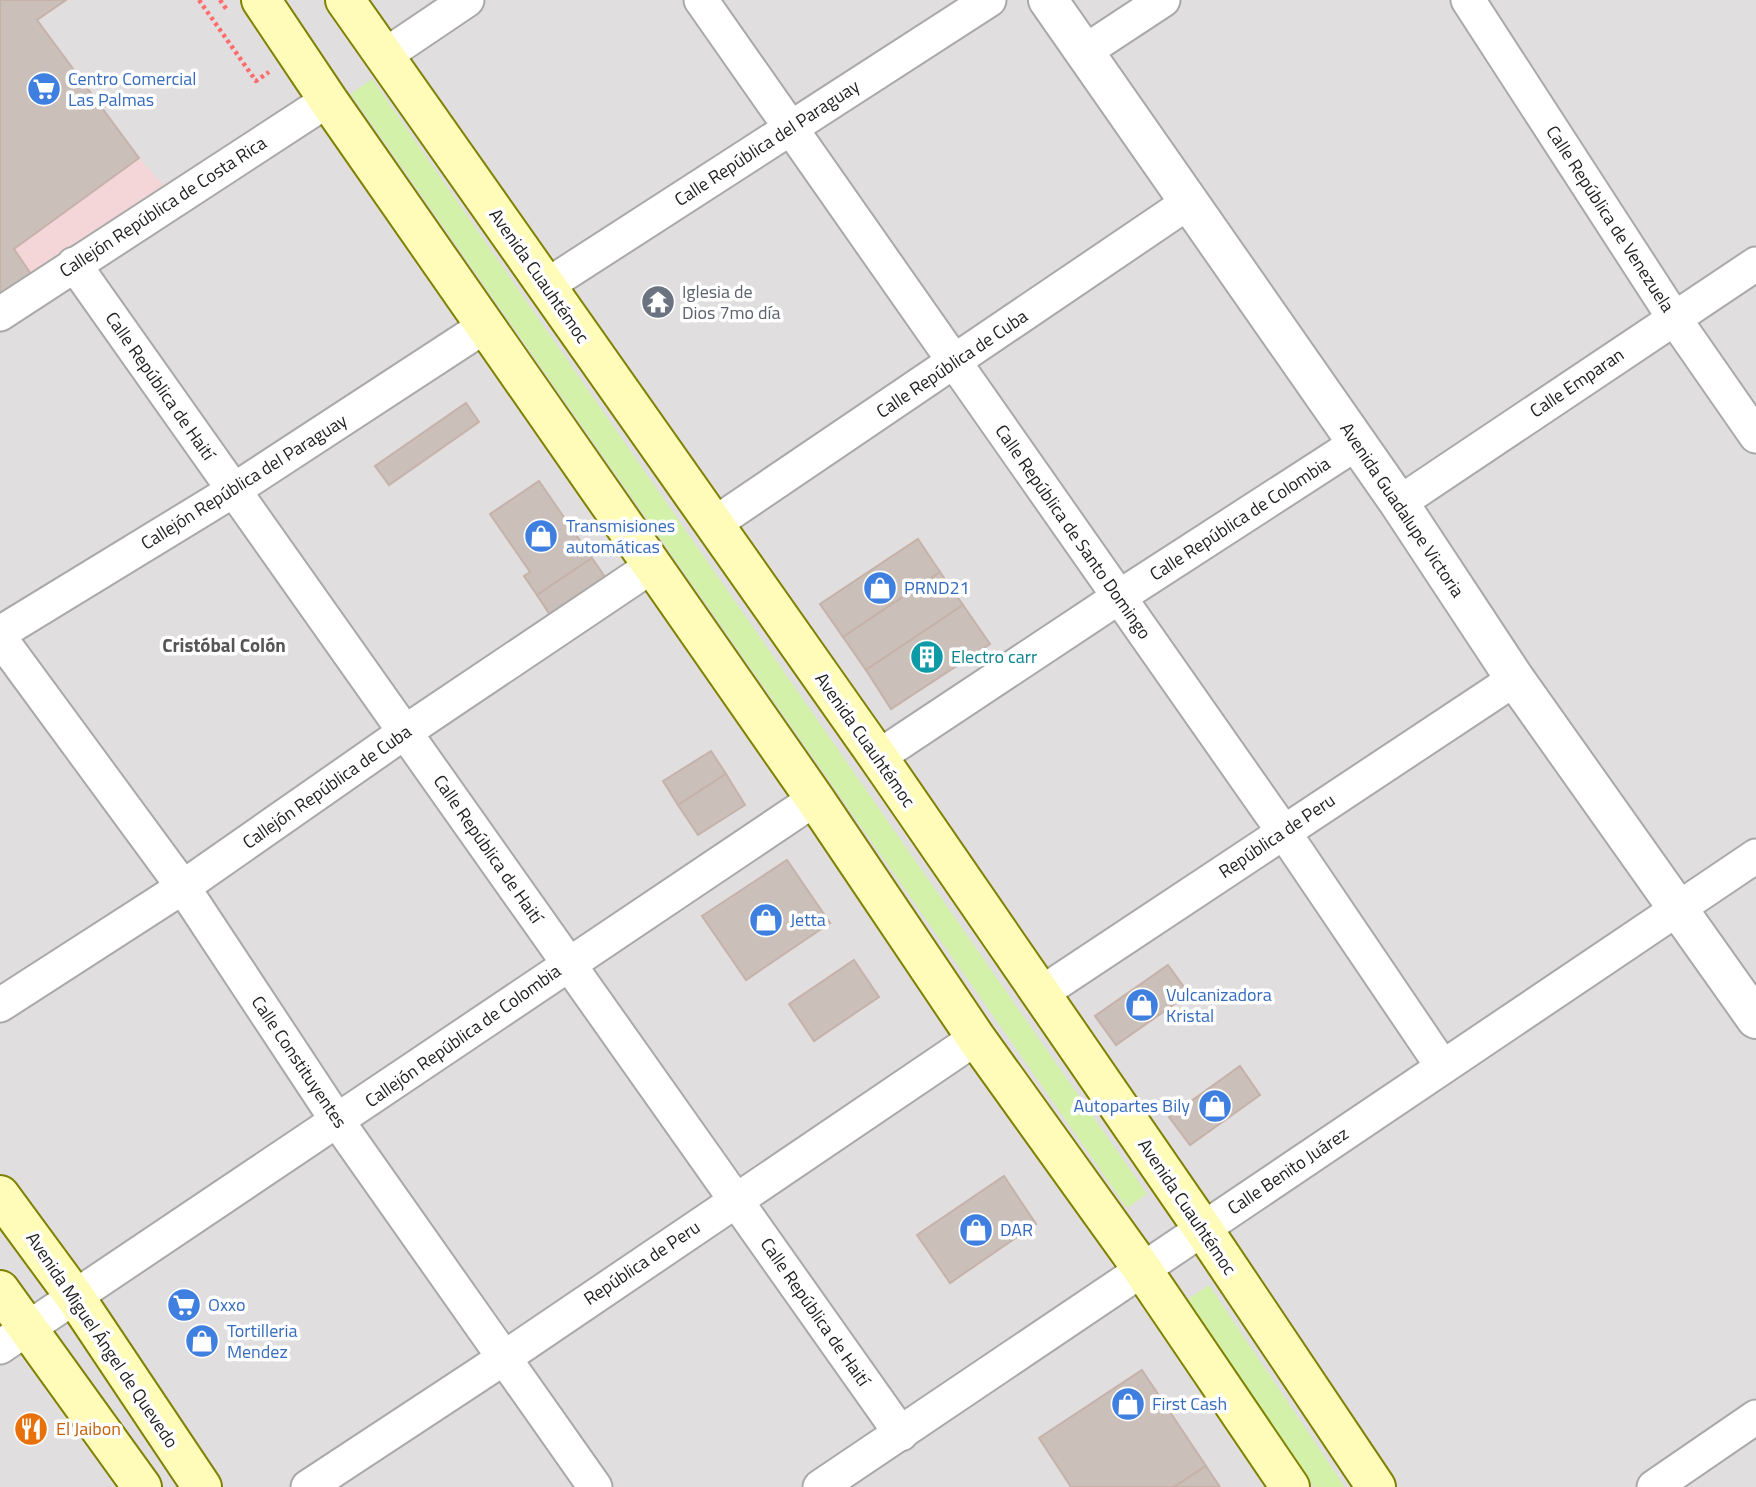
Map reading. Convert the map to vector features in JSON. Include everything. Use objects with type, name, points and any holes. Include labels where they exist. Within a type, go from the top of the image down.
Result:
[{"type":"main road","name":"Avenida Cuauhtémoc","points":[[345,0],[878,757],[1203,1229],[1376,1487]]},
{"type":"main road","points":[[247,10],[328,100],[815,799],[976,1038],[1142,1269],[1290,1487]]},
{"type":"main road","name":"Avenida Miguel Ángel de Quevedo","points":[[0,1195],[75,1297],[202,1487]]},
{"type":"main road","points":[[0,1290],[14,1338],[142,1487]]},
{"type":"street","points":[[384,56],[467,0]]},
{"type":"street","name":"Calle República de Santo Domingo","points":[[701,0],[1283,831],[1442,1066]]},
{"type":"street","name":"Calle República del Paraguay","points":[[546,286],[989,0]]},
{"type":"street","name":"Avenida Guadalupe Victoria","points":[[1048,0],[1399,503],[1515,679],[1756,1019]]},
{"type":"street","points":[[1084,52],[1163,0]]},
{"type":"street","name":"Calle República de Venezuela","points":[[1468,0],[1675,318],[1756,436]]},
{"type":"street","name":"Callejón República de Costa Rica","points":[[0,314],[328,100]]},
{"type":"street","name":"Calle República de Cuba","points":[[714,524],[1189,202]]},
{"type":"street","name":"Calle República de Haití","points":[[74,264],[901,1434]]},
{"type":"street","name":"Calle Emparan","points":[[1399,503],[1756,264]]},
{"type":"street","name":"Callejón República del Paraguay","points":[[0,636],[234,490],[485,326]]},
{"type":"street","name":"Calle República de Colombia","points":[[878,757],[1357,443]]},
{"type":"street","name":"Callejón República de Cuba","points":[[0,1005],[183,887],[405,732],[652,566]]},
{"type":"street","name":"Calle Constituyentes","points":[[0,636],[183,887],[338,1122],[595,1487]]},
{"type":"street","name":"República de Peru","points":[[1040,994],[1515,679]]},
{"type":"street","name":"Callejón República de Colombia","points":[[14,1338],[815,799]]},
{"type":"street","name":"Calle Benito Juárez","points":[[820,1487],[1756,856]]},
{"type":"street","name":"República de Peru","points":[[308,1487],[504,1358],[976,1038]]},
{"type":"street","points":[[1654,1487],[1756,1417]]},
{"type":"path","points":[[199,0],[256,81],[270,71],[262,61]]},
{"type":"path","points":[[220,0],[247,10]]},
{"type":"shaded area","points":[[0,0],[1756,0],[1756,1487],[0,1487]]},
{"type":"shaded area","name":"Centro Comercial Las Palmas","points":[[0,0],[66,0],[37,20],[139,158],[164,186],[0,310]]},
{"type":"green space","points":[[372,79],[1147,1194],[1127,1208],[351,94]]},
{"type":"green space","points":[[1209,1285],[1345,1487],[1314,1487],[1188,1299]]},
{"type":"building","name":"Centro Comercial Las Palmas","points":[[0,0],[66,0],[37,20],[139,158],[14,249],[33,277],[0,300]]},
{"type":"building","points":[[466,403],[479,422],[389,485],[375,466]]},
{"type":"building","name":"Transmisiones automáticas","points":[[539,481],[592,558],[537,595],[524,576],[530,572],[490,514]]},
{"type":"building","name":"PRND21","points":[[918,539],[940,572],[843,637],[820,604]]},
{"type":"building","points":[[592,558],[605,577],[550,615],[537,595]]},
{"type":"building","points":[[940,572],[963,605],[866,670],[843,637]]},
{"type":"building","name":"Electro carr","points":[[963,605],[990,644],[891,709],[866,670]]},
{"type":"building","points":[[711,751],[726,774],[678,805],[663,781]]},
{"type":"building","points":[[726,774],[745,805],[698,835],[678,805]]},
{"type":"building","name":"Jetta","points":[[787,860],[830,923],[746,980],[702,916]]},
{"type":"building","points":[[854,960],[879,997],[814,1041],[789,1004]]},
{"type":"building","name":"Vulcanizadora Kristal","points":[[1168,965],[1189,994],[1116,1045],[1095,1016]]},
{"type":"building","name":"Autopartes Bily","points":[[1240,1066],[1260,1095],[1190,1145],[1169,1117]]},
{"type":"building","name":"DAR","points":[[1004,1176],[1036,1224],[950,1283],[917,1235]]},
{"type":"building","name":"First Cash","points":[[1142,1370],[1206,1466],[1174,1487],[1071,1487],[1039,1438]]},
{"type":"building","points":[[1206,1466],[1220,1487],[1174,1487]]},
{"type":"place","name":"Centro Comercial Las Palmas","points":[[44,89]]},
{"type":"place","name":"Iglesia de Dios 7mo día","points":[[658,302]]},
{"type":"place","name":"Transmisiones automáticas","points":[[541,536]]},
{"type":"place","name":"PRND21","points":[[880,588]]},
{"type":"place","name":"Electro carr","points":[[927,657]]},
{"type":"place","name":"Jetta","points":[[766,920]]},
{"type":"place","name":"Vulcanizadora Kristal","points":[[1142,1005]]},
{"type":"place","name":"Autopartes Bily","points":[[1215,1106]]},
{"type":"place","name":"DAR","points":[[976,1230]]},
{"type":"place","name":"Oxxo","points":[[184,1305]]},
{"type":"place","name":"Tortilleria Mendez","points":[[202,1341]]},
{"type":"place","name":"First Cash","points":[[1128,1404]]},
{"type":"place","name":"El Jaibon","points":[[31,1429]]},
{"type":"district","name":"Cristóbal Colón","points":[[224,645]]}]
